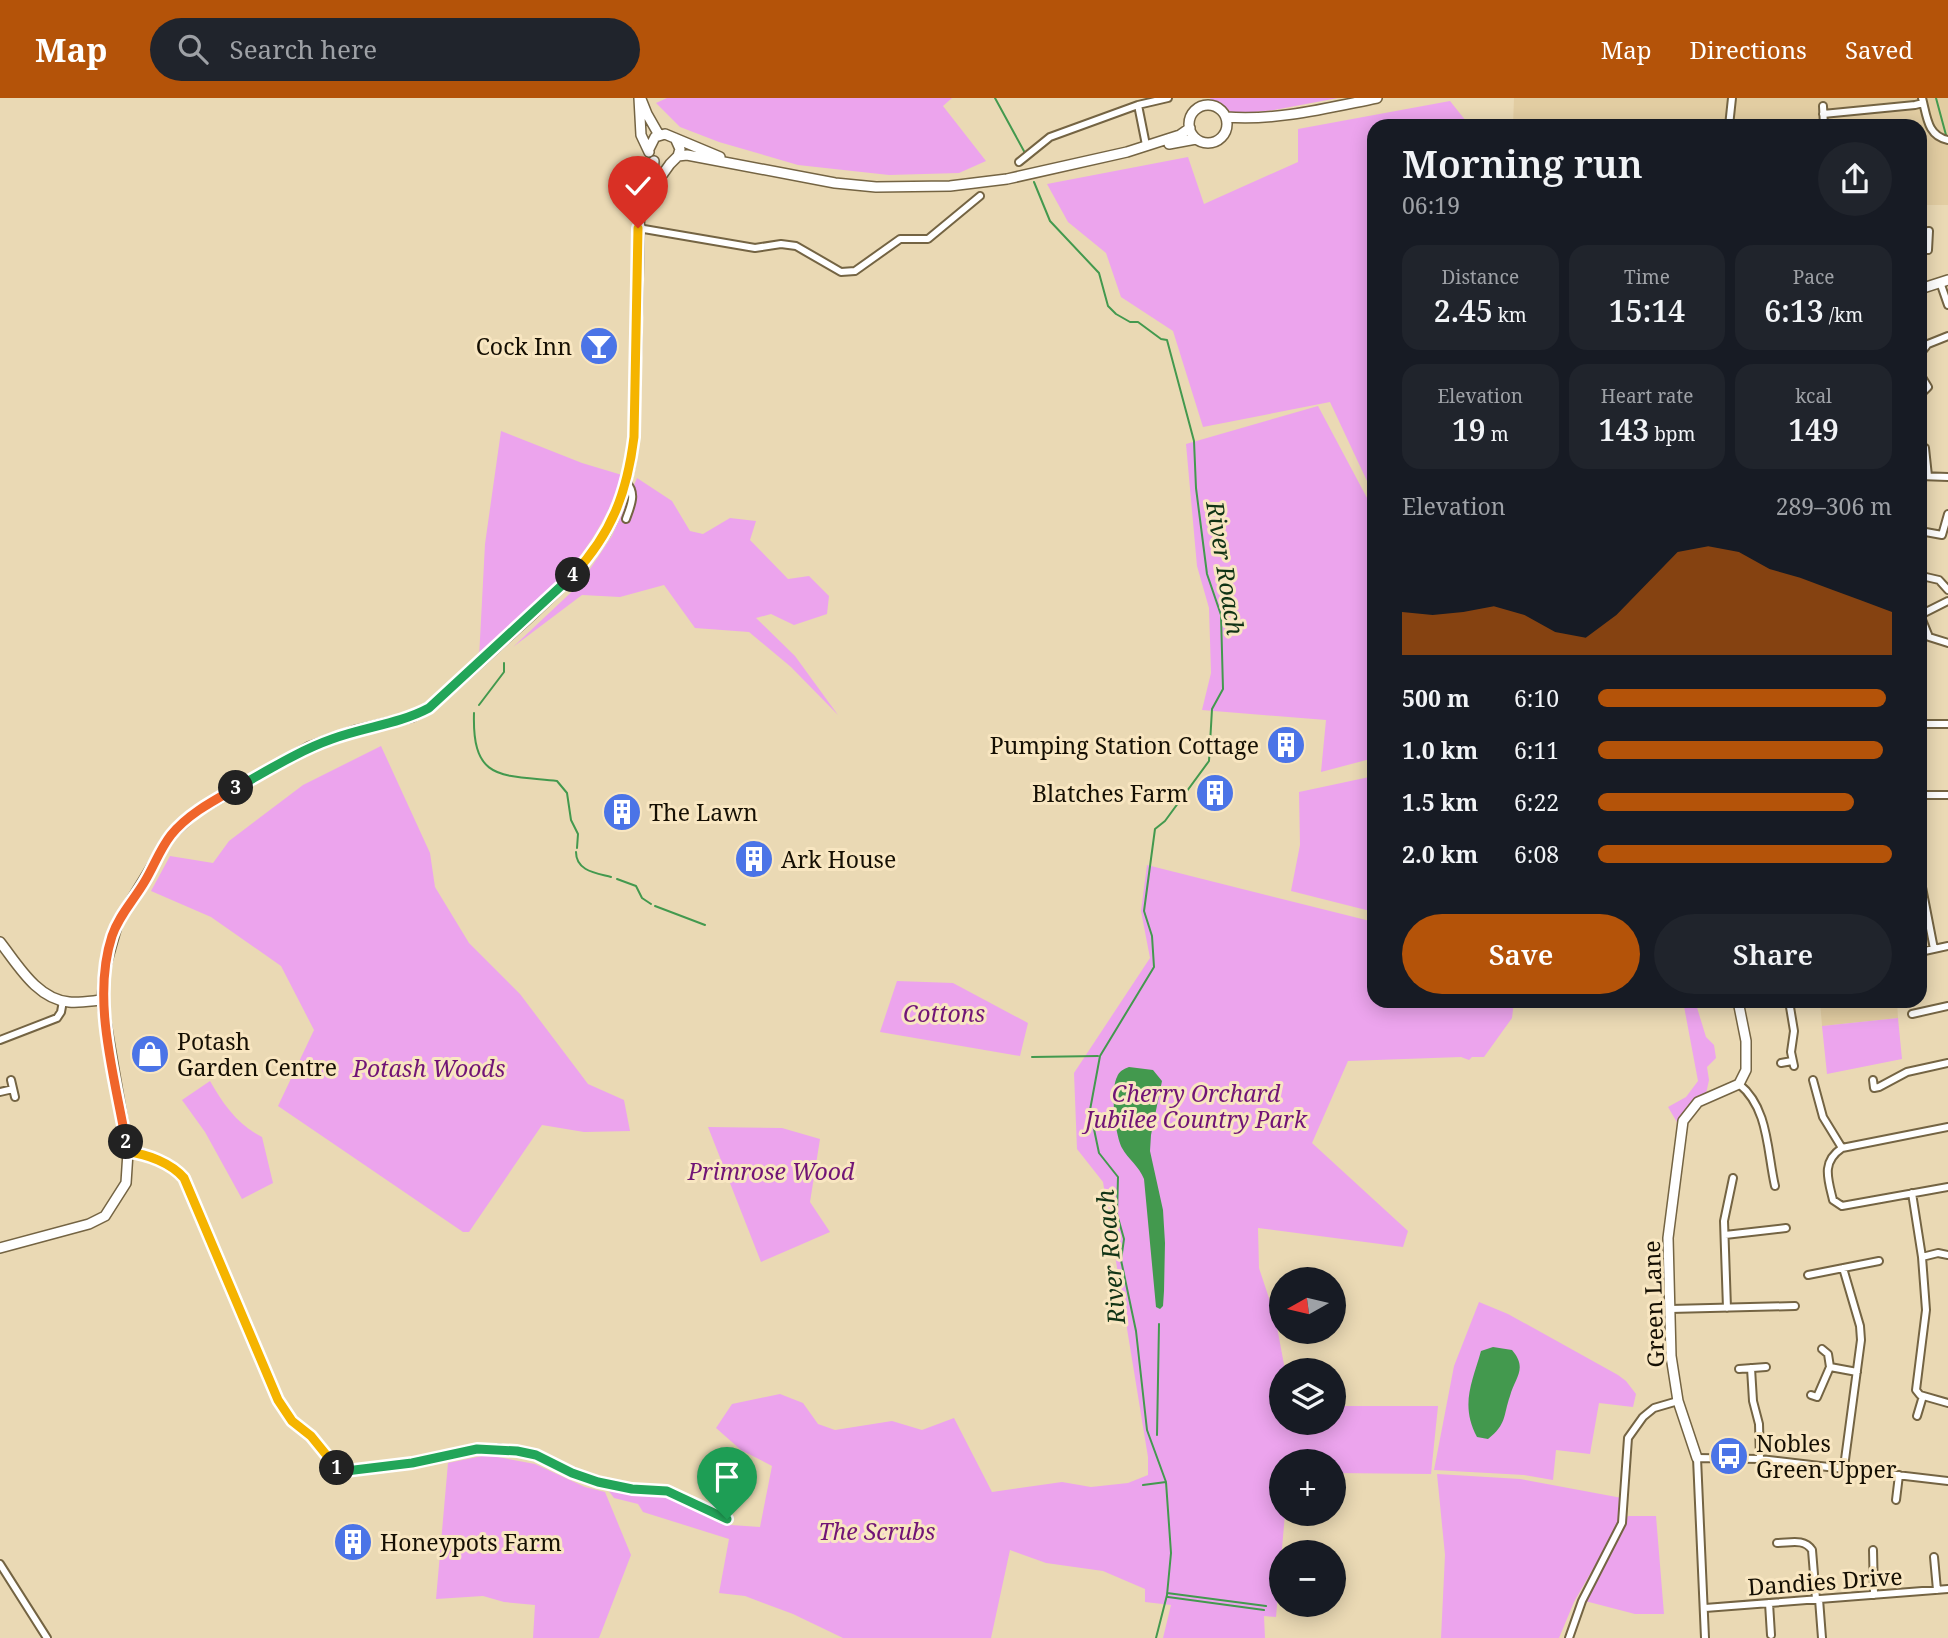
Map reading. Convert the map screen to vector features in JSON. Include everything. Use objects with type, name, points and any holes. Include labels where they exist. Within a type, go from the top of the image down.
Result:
[{"type":"main road","points":[[640,98],[659,135]]},
{"type":"main road","points":[[0,1248],[89,1224],[105,1216],[126,1183],[128,1152],[102,1000],[108,951],[118,922],[171,835],[184,821],[223,795],[309,747],[357,730],[412,718],[429,708],[549,598],[589,558],[606,532],[620,504],[634,437],[639,199],[653,170],[654,161],[641,135],[640,98]]},
{"type":"main road","points":[[1226,122],[1302,113],[1377,98]]},
{"type":"main road","points":[[1196,139],[1189,128],[1191,116],[1202,102],[1218,108],[1226,122]]},
{"type":"main road","points":[[1127,152],[1196,139],[1207,143],[1219,140],[1226,122]]},
{"type":"main road","points":[[678,156],[687,155],[848,184],[950,186],[1007,179],[1127,152],[1180,135],[1189,128]]},
{"type":"main road","points":[[649,149],[652,140],[659,135],[671,135],[755,168]]},
{"type":"main road","points":[[638,228],[649,194],[678,156],[680,149],[675,138]]},
{"type":"main road","points":[[654,161],[670,164]]},
{"type":"main road","points":[[1927,287],[1944,281]]},
{"type":"main road","points":[[0,942],[40,990],[63,1001],[102,1000]]},
{"type":"main road","points":[[1739,1084],[1746,1070],[1747,1056],[1740,1008]]},
{"type":"main road","name":"Green Lane","points":[[1697,1458],[1678,1401],[1671,1356],[1668,1238],[1683,1121],[1698,1102],[1739,1084]]},
{"type":"street","points":[[1019,162],[1050,137],[1138,105],[1168,98]]},
{"type":"street","points":[[1730,119],[1731,98]]},
{"type":"street","points":[[1824,119],[1823,110],[1915,105],[1923,100],[1930,130],[1947,140]]},
{"type":"street","points":[[1138,105],[1146,145]]},
{"type":"street","points":[[638,228],[755,248],[781,244],[796,246],[841,272],[849,272],[855,271],[900,239],[928,239],[980,197]]},
{"type":"street","points":[[1927,231],[1928,250]]},
{"type":"street","points":[[1944,281],[1948,305]]},
{"type":"street","points":[[1927,346],[1948,336]]},
{"type":"street","points":[[1927,476],[1948,477]]},
{"type":"street","points":[[626,482],[632,488],[633,494],[626,519]]},
{"type":"street","points":[[1927,532],[1942,535],[1948,514]]},
{"type":"street","points":[[1927,577],[1939,580],[1948,590]]},
{"type":"street","points":[[1927,612],[1948,601]]},
{"type":"street","points":[[1927,635],[1948,643]]},
{"type":"street","points":[[1927,724],[1948,724]]},
{"type":"street","points":[[1927,795],[1948,795]]},
{"type":"street","points":[[1927,913],[1934,949]]},
{"type":"street","points":[[1927,951],[1948,946]]},
{"type":"street","points":[[0,1040],[57,1018],[63,1001]]},
{"type":"street","points":[[1912,1014],[1948,1006]]},
{"type":"street","points":[[1782,1063],[1793,1063],[1791,1046],[1794,1031],[1790,1008]]},
{"type":"street","points":[[1873,1080],[1874,1088],[1879,1087],[1907,1072],[1948,1063]]},
{"type":"street","points":[[0,1092],[14,1093],[11,1080]]},
{"type":"street","points":[[1813,1080],[1823,1117],[1842,1148]]},
{"type":"street","points":[[1739,1084],[1758,1106],[1775,1186]]},
{"type":"street","points":[[1948,1127],[1842,1148],[1832,1156],[1827,1165],[1833,1200],[1837,1205],[1846,1206],[1948,1187]]},
{"type":"street","points":[[128,1152],[139,1153],[170,1166],[184,1178],[278,1400],[292,1421],[311,1436],[334,1467],[346,1471],[412,1463],[477,1449],[517,1451],[536,1455],[572,1473],[598,1482],[632,1489],[667,1491],[727,1519]]},
{"type":"street","points":[[1727,1308],[1724,1221],[1732,1178]]},
{"type":"street","points":[[1912,1193],[1923,1257],[1926,1310],[1916,1390],[1923,1396],[1948,1403]]},
{"type":"street","points":[[1725,1235],[1783,1228],[1779,1218]]},
{"type":"street","points":[[1923,1257],[1938,1253],[1948,1255]]},
{"type":"street","points":[[1808,1275],[1879,1261]]},
{"type":"street","points":[[1843,1268],[1860,1326],[1861,1340],[1844,1467]]},
{"type":"street","points":[[1670,1309],[1795,1306]]},
{"type":"street","points":[[1811,1395],[1818,1396],[1830,1367],[1828,1354],[1822,1349]]},
{"type":"street","points":[[1739,1369],[1766,1367]]},
{"type":"street","points":[[1830,1367],[1857,1372]]},
{"type":"street","points":[[1751,1368],[1753,1401],[1759,1424],[1760,1459]]},
{"type":"street","points":[[1917,1416],[1923,1396]]},
{"type":"street","points":[[1569,1638],[1582,1601],[1622,1523],[1628,1438],[1643,1417],[1654,1408],[1678,1401]]},
{"type":"street","points":[[1697,1458],[1760,1459],[1948,1481]]},
{"type":"street","name":"Green Lane","points":[[1697,1458],[1705,1638]]},
{"type":"street","points":[[1896,1500],[1899,1475]]},
{"type":"street","points":[[1777,1543],[1802,1542],[1808,1544],[1812,1550],[1822,1638]]},
{"type":"street","points":[[1873,1550],[1874,1595]]},
{"type":"street","points":[[1934,1557],[1937,1590]]},
{"type":"street","points":[[0,1564],[47,1638]]},
{"type":"street","name":"Dandies Drive","points":[[1705,1608],[1948,1589]]},
{"type":"street","points":[[1769,1603],[1771,1635]]},
{"type":"shaded area","points":[[1514,98],[1948,98],[1948,205],[1927,205],[1927,119],[1513,119]]},
{"type":"shaded area","points":[[1821,1008],[1897,1008],[1898,1018],[1822,1026]]},
{"type":"shaded area","points":[[1129,1067],[1153,1070],[1162,1081],[1150,1151],[1163,1210],[1164,1291],[1163,1306],[1160,1309],[1156,1307],[1144,1179],[1122,1148],[1115,1123],[1115,1083],[1119,1073]]},
{"type":"shaded area","points":[[1493,1347],[1512,1350],[1520,1368],[1504,1419],[1488,1439],[1477,1437],[1468,1404],[1481,1351]]},
{"type":"green space","points":[[667,98],[952,98],[943,106],[986,161],[959,173],[889,175],[798,165],[719,142],[680,127],[656,103]]},
{"type":"green space","points":[[1210,98],[1338,98],[1274,110],[1233,114],[1223,105],[1211,102]]},
{"type":"green space","points":[[1450,101],[1464,119],[1367,119],[1367,481],[1330,402],[1203,427],[1173,331],[1121,297],[1106,253],[1068,222],[1047,184],[1188,157],[1204,204],[1298,162],[1298,129]]},
{"type":"green space","points":[[1318,406],[1367,498],[1367,760],[1321,772],[1326,720],[1202,710],[1211,673],[1209,608],[1197,566],[1186,444]]},
{"type":"green space","points":[[501,431],[582,463],[622,475],[597,530],[564,576],[479,658],[485,544]]},
{"type":"green space","points":[[637,478],[672,501],[690,531],[703,534],[730,518],[756,521],[750,540],[788,579],[809,576],[829,596],[827,614],[794,625],[771,614],[756,618],[795,656],[838,715],[791,667],[749,632],[695,628],[664,585],[620,597],[582,595],[513,647],[580,584],[612,536]]},
{"type":"green space","name":"Potash Woods","points":[[381,746],[430,853],[435,887],[469,943],[520,994],[588,1084],[624,1100],[630,1131],[584,1132],[542,1125],[469,1232],[463,1232],[278,1106],[314,1030],[281,966],[211,917],[151,891],[170,856],[213,863],[229,841],[303,785]]},
{"type":"green space","points":[[1367,777],[1367,910],[1291,891],[1300,845],[1299,792]]},
{"type":"green space","name":"Cherry Orchard Jubilee Country Park","points":[[1147,865],[1367,920],[1367,1008],[1513,1008],[1512,1018],[1484,1057],[1472,1057],[1469,1060],[1461,1057],[1348,1061],[1312,1143],[1408,1231],[1403,1247],[1258,1228],[1259,1268],[1269,1298],[1269,1344],[1280,1344],[1283,1358],[1269,1358],[1269,1435],[1346,1435],[1346,1406],[1438,1406],[1431,1474],[1346,1473],[1346,1449],[1269,1449],[1269,1526],[1284,1526],[1283,1540],[1269,1540],[1269,1616],[1264,1616],[1265,1638],[1163,1638],[1171,1605],[1145,1602],[1145,1589],[1103,1571],[1046,1563],[1010,1550],[991,1638],[843,1638],[793,1614],[745,1596],[719,1593],[729,1539],[643,1512],[638,1504],[614,1498],[608,1490],[632,1495],[664,1496],[731,1525],[760,1527],[772,1466],[741,1450],[716,1428],[732,1404],[780,1394],[803,1403],[818,1424],[835,1430],[892,1421],[922,1430],[954,1418],[992,1492],[1062,1482],[1091,1487],[1128,1483],[1148,1475],[1148,1457],[1103,1182],[1077,1149],[1074,1073],[1150,958],[1141,911]]},
{"type":"green space","name":"Cottons","points":[[897,981],[953,983],[1028,1023],[1020,1056],[880,1032]]},
{"type":"green space","points":[[1684,1008],[1697,1008],[1706,1037],[1714,1045],[1716,1058],[1707,1067],[1709,1080],[1706,1094],[1694,1101],[1678,1124],[1668,1107],[1686,1097],[1698,1081]]},
{"type":"green space","points":[[1898,1018],[1902,1059],[1827,1074],[1822,1026]]},
{"type":"green space","points":[[210,1081],[232,1113],[262,1137],[273,1183],[242,1199],[205,1132],[182,1100]]},
{"type":"green space","name":"Primrose Wood","points":[[708,1127],[782,1128],[820,1139],[810,1202],[830,1232],[761,1262]]},
{"type":"green space","points":[[1479,1302],[1508,1314],[1618,1375],[1636,1394],[1633,1407],[1599,1403],[1590,1454],[1556,1450],[1553,1480],[1524,1475],[1434,1470],[1454,1366]]},
{"type":"green space","points":[[487,1455],[535,1464],[585,1487],[605,1492],[631,1555],[599,1638],[533,1638],[535,1605],[504,1602],[483,1596],[436,1599],[448,1463]]},
{"type":"green space","points":[[1437,1474],[1520,1479],[1622,1498],[1620,1522],[1574,1602],[1559,1638],[1441,1638],[1445,1555]]},
{"type":"green space","points":[[1628,1516],[1656,1516],[1664,1614],[1635,1614],[1585,1601]]},
{"type":"waterway","name":"River Roach","points":[[995,98],[1025,153]]},
{"type":"waterway","points":[[1936,98],[1946,135]]},
{"type":"waterway","name":"River Roach","points":[[1034,182],[1050,221],[1099,273],[1108,306],[1116,314],[1130,322],[1138,322],[1161,339],[1167,340],[1194,441],[1196,488],[1207,574],[1221,615],[1223,689],[1212,709],[1209,761],[1165,821],[1155,829],[1144,911],[1152,936],[1154,967],[1100,1056],[1090,1110],[1099,1153],[1118,1177],[1117,1214],[1124,1239],[1121,1260],[1136,1331],[1147,1430],[1166,1482],[1171,1553],[1167,1595],[1156,1638]]},
{"type":"waterway","points":[[479,705],[504,672],[504,663]]},
{"type":"waterway","points":[[474,713],[478,751],[484,763],[505,775],[557,781],[567,793],[571,820],[578,834],[577,848]]},
{"type":"waterway","points":[[576,852],[583,867],[611,877]]},
{"type":"waterway","points":[[617,879],[636,886],[642,898],[651,904]]},
{"type":"waterway","points":[[655,906],[705,925]]},
{"type":"waterway","points":[[1032,1057],[1098,1056]]},
{"type":"waterway","points":[[1157,1435],[1159,1324]]},
{"type":"waterway","points":[[1143,1485],[1166,1482]]},
{"type":"waterway","points":[[1167,1593],[1266,1606]]},
{"type":"waterway","points":[[1168,1597],[1264,1610]]},
{"type":"place","name":"Cock Inn","points":[[599,346]]},
{"type":"place","name":"Pumping Station Cottage","points":[[1286,745]]},
{"type":"place","name":"Blatches Farm","points":[[1215,793]]},
{"type":"place","name":"The Lawn","points":[[622,812]]},
{"type":"place","name":"Ark House","points":[[754,859]]},
{"type":"place","name":"Potash Garden Centre","points":[[150,1054]]},
{"type":"place","name":"Nobles Green Upper","points":[[1729,1456]]},
{"type":"place","name":"Honeypots Farm","points":[[353,1542]]},
{"type":"route","points":[[638,228],[634,437],[630,471],[620,504],[589,558],[566,583],[429,708],[412,718],[357,730],[309,747],[223,795],[184,821],[171,835],[118,922],[108,951],[102,1000],[128,1152],[139,1153],[170,1166],[184,1178],[278,1400],[292,1421],[311,1436],[334,1467],[346,1471],[497,1448],[536,1455],[572,1473],[598,1482],[674,1493],[727,1519]]},
{"type":"park label","name":"The Scrubs","points":[[877,1531]]}]
